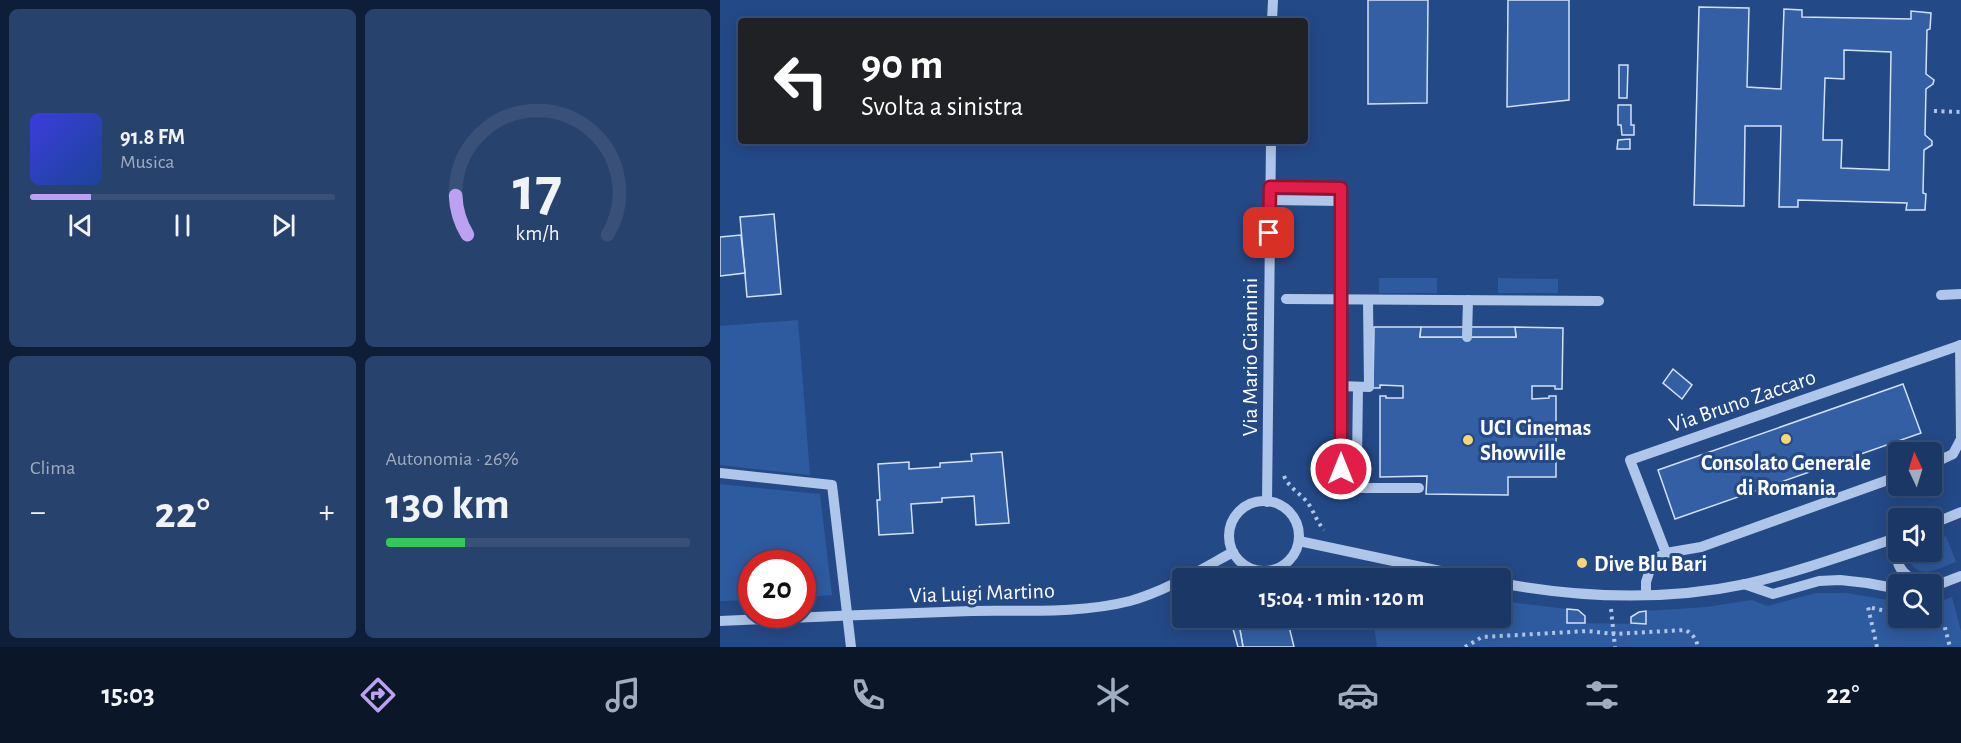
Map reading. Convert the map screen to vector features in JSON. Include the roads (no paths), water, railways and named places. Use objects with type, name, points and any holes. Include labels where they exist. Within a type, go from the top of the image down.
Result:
[{"type":"street","points":[[1272,18],[1273,0]]},
{"type":"street","name":"Via Mario Giannini","points":[[1267,502],[1271,144]]},
{"type":"street","points":[[1270,187],[1341,188],[1341,469],[1345,480],[1355,488],[1419,488]]},
{"type":"street","points":[[1270,200],[1341,201]]},
{"type":"street","points":[[1941,295],[1961,294]]},
{"type":"street","points":[[1286,299],[1599,301]]},
{"type":"street","points":[[1340,386],[1369,387],[1368,300]]},
{"type":"street","points":[[1467,337],[1468,300]]},
{"type":"street","points":[[1942,459],[1953,454],[1961,439],[1960,345]]},
{"type":"street","name":"Via Bruno Zaccaro","points":[[1666,553],[1630,460],[1960,345]]},
{"type":"street","points":[[1357,460],[1358,387]]},
{"type":"street","points":[[720,473],[832,485],[851,647]]},
{"type":"street","points":[[1646,595],[1646,582],[1653,560],[1666,553],[1701,546],[1888,480]]},
{"type":"street","points":[[1267,502],[1279,505],[1293,517],[1298,527],[1299,541],[1291,559],[1276,569],[1259,571],[1242,564],[1230,545],[1229,533],[1234,519],[1241,510],[1253,503],[1267,502]]},
{"type":"street","points":[[1942,520],[1961,512]]},
{"type":"street","points":[[1299,541],[1427,568]]},
{"type":"street","points":[[1511,585],[1574,594],[1611,596],[1703,590],[1744,584],[1810,567],[1888,541]]},
{"type":"street","name":"Via Luigi Martino","points":[[720,621],[1100,606],[1130,601],[1155,592],[1233,552]]},
{"type":"street","points":[[1942,583],[1961,576]]},
{"type":"street","points":[[1744,584],[1773,594],[1819,581],[1867,583],[1888,588]]},
{"type":"place","name":"Consolato Generale di Romania","points":[[1786,439]]},
{"type":"place","name":"UCI Cinemas Showville","points":[[1468,440]]},
{"type":"place","name":"Dive Blu Bari","points":[[1582,563]]}]
